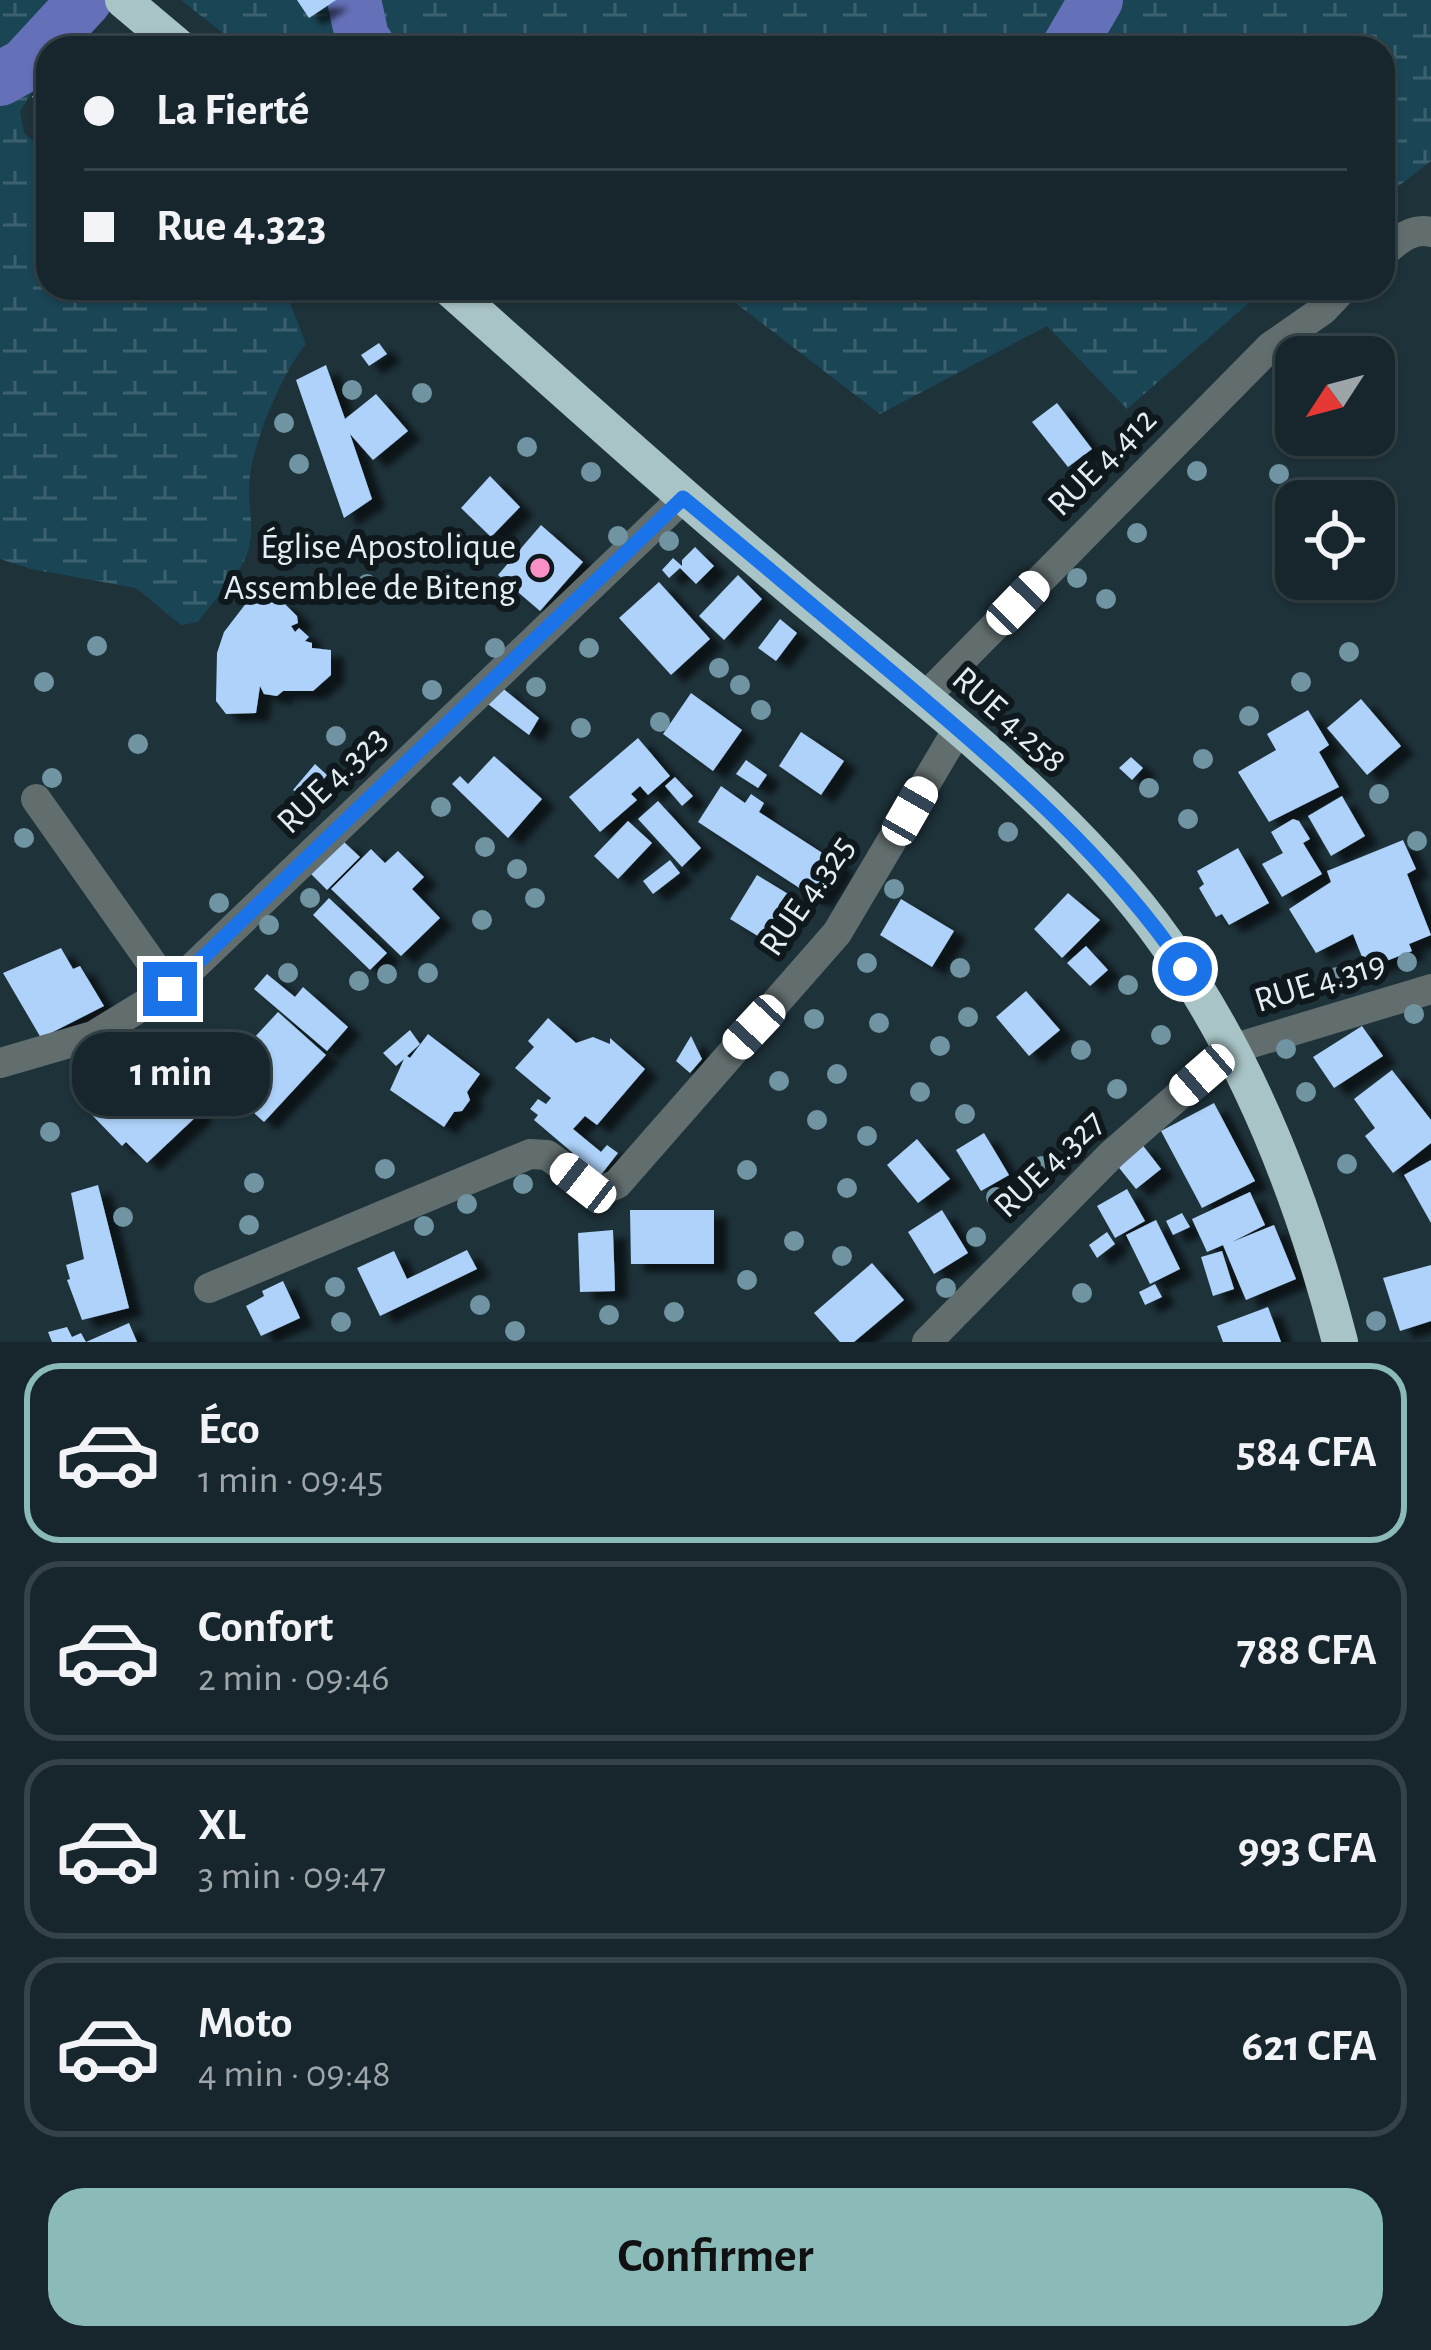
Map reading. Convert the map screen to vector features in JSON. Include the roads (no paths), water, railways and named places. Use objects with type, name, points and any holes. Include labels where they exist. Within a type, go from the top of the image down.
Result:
[{"type":"highway","points":[[123,0],[166,36]]},
{"type":"highway","name":"RUE 4.258","points":[[462,300],[683,498],[958,729],[1076,835],[1165,939],[1232,1049],[1296,1191],[1340,1342]]},
{"type":"street","points":[[1395,243],[1422,230],[1431,232]]},
{"type":"street","name":"RUE 4.412","points":[[923,699],[1270,347],[1333,300]]},
{"type":"street","name":"RUE 4.323","points":[[0,1063],[93,1036],[170,989],[683,498]]},
{"type":"street","name":"RUE 4.325","points":[[209,1288],[539,1153],[598,1192],[617,1184],[837,933],[958,729]]},
{"type":"street","points":[[36,799],[170,989]]},
{"type":"street","name":"RUE 4.319","points":[[1232,1049],[1431,988]]},
{"type":"street","name":"RUE 4.327","points":[[927,1342],[1112,1154],[1232,1049]]},
{"type":"waterway","points":[[52,36],[85,0]]},
{"type":"waterway","points":[[354,0],[362,36]]},
{"type":"waterway","points":[[1075,36],[1096,0]]},
{"type":"waterway","points":[[0,79],[36,53]]},
{"type":"place","name":"Église Apostolique Assemblee de Biteng","points":[[540,568]]}]
